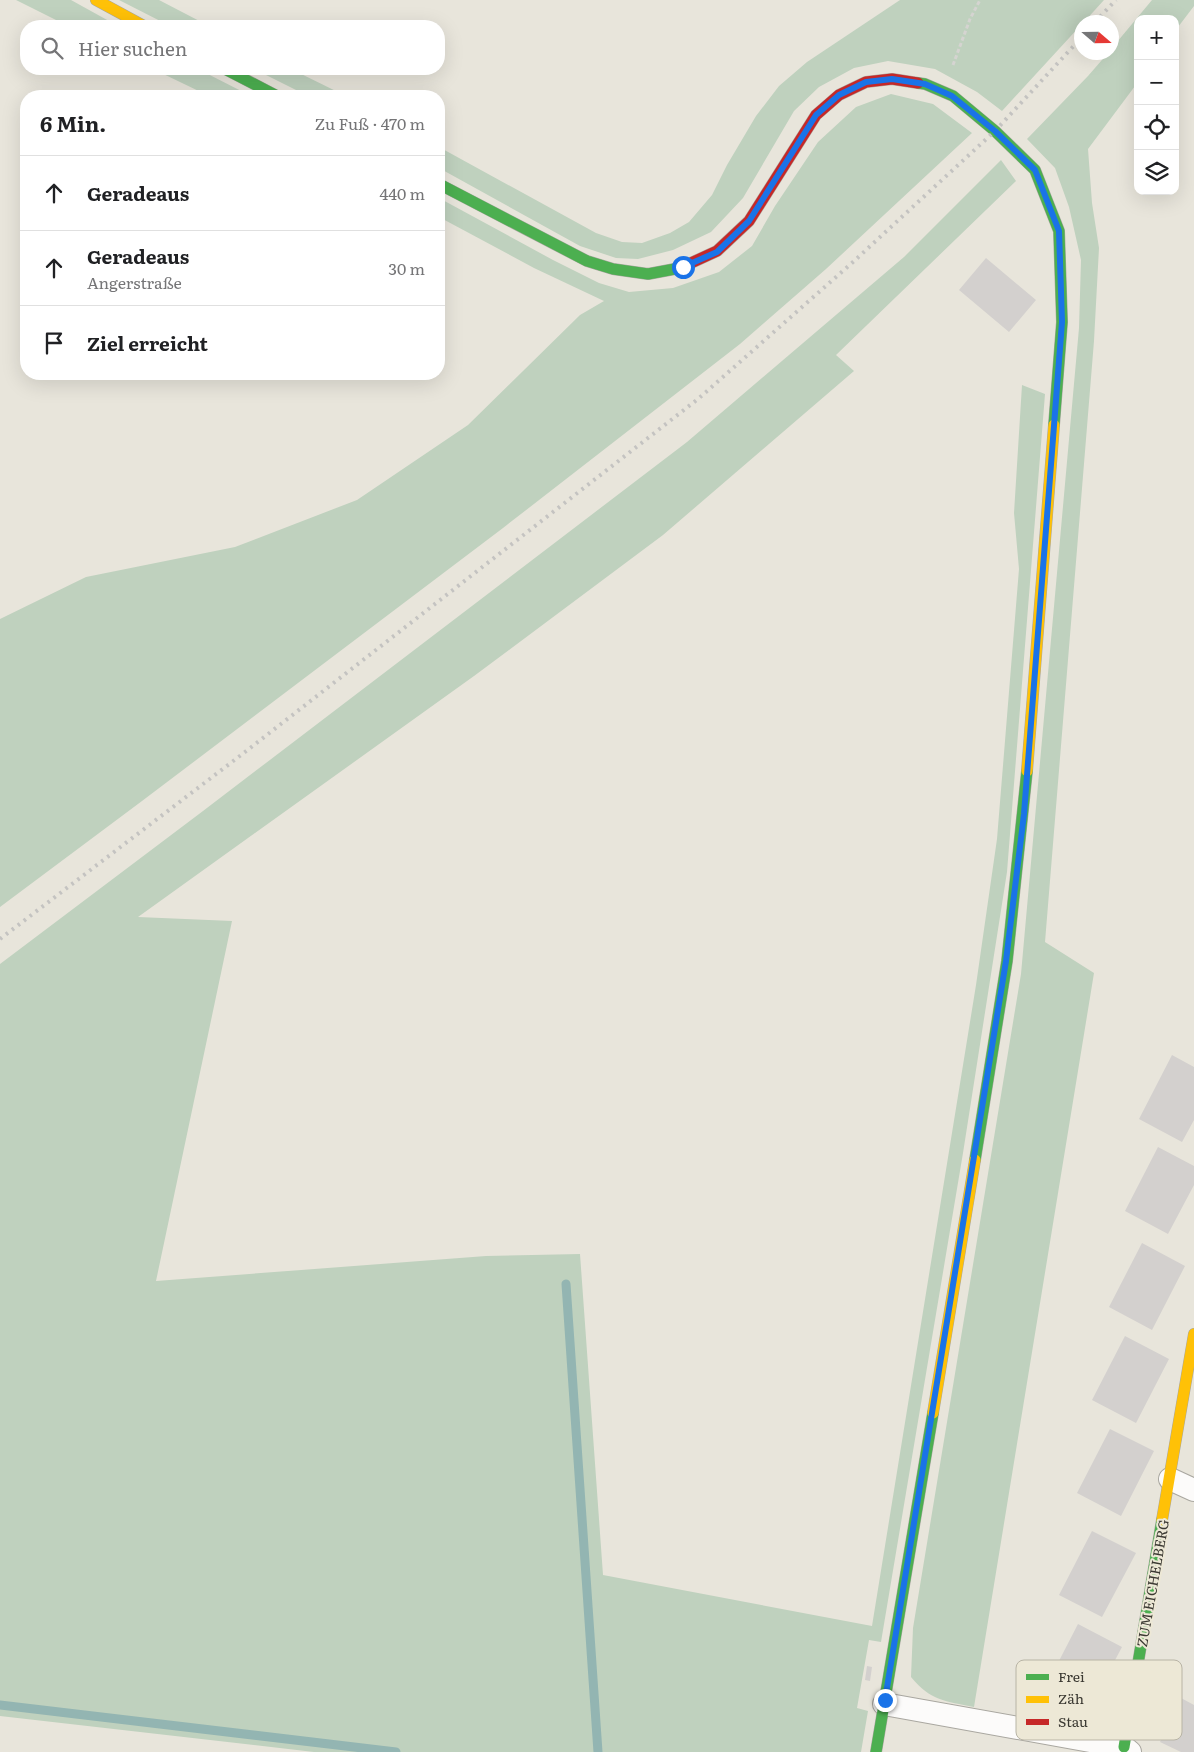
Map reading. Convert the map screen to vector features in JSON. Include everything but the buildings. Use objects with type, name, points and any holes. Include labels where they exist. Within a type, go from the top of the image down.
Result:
[{"type":"street","points":[[96,0],[133,20]]},
{"type":"street","points":[[237,75],[265,90]]},
{"type":"street","points":[[445,187],[587,261],[613,270],[648,274],[683,267],[717,252],[749,221],[816,115],[839,95],[866,82],[892,79],[925,84],[952,96],[995,131],[1035,170],[1059,231],[1062,322],[1025,804],[1008,951],[904,1592],[876,1752]]},
{"type":"street","name":"ZUM EICHELBERG","points":[[1141,1660],[1194,1334]]},
{"type":"street","points":[[1170,1479],[1194,1490]]},
{"type":"street","points":[[884,1704],[1016,1729]]},
{"type":"street","points":[[1074,1740],[1127,1750]]},
{"type":"path","points":[[943,92],[970,19],[980,0]]},
{"type":"green space","points":[[16,0],[71,0],[107,20],[56,20]]},
{"type":"green space","points":[[119,0],[159,0],[197,20],[158,20]]},
{"type":"green space","points":[[900,0],[1104,0],[1090,15],[1074,15],[1074,33],[1002,111],[977,92],[935,69],[888,61],[854,68],[819,87],[794,111],[743,198],[711,232],[673,250],[638,259],[616,258],[580,246],[445,171],[445,150],[596,233],[622,242],[642,243],[670,233],[689,222],[712,195],[756,116],[779,86],[807,62]]},
{"type":"green space","points":[[1152,0],[1194,0],[1194,6],[1179,26],[1179,15],[1140,15]]},
{"type":"green space","points":[[1134,22],[1134,87],[1088,149],[1092,203],[1099,248],[1094,341],[1045,942],[1094,973],[974,1707],[939,1699],[925,1691],[911,1677],[913,1628],[1021,974],[1079,328],[1081,260],[1069,207],[1055,168],[1027,139],[1102,60],[1119,60],[1119,40]]},
{"type":"green space","points":[[165,75],[210,75],[239,90],[197,90]]},
{"type":"green space","points":[[266,75],[303,75],[334,90],[296,90]]},
{"type":"green space","points":[[891,94],[933,104],[972,133],[826,269],[740,344],[503,528],[0,907],[0,619],[86,577],[235,547],[357,500],[468,425],[580,315],[604,301],[534,268],[445,220],[445,201],[599,283],[629,292],[673,288],[719,272],[752,246],[775,206],[818,142],[856,107]]},
{"type":"green space","points":[[1001,160],[1016,181],[836,355],[854,371],[663,535],[474,676],[138,917],[232,921],[156,1281],[486,1256],[580,1254],[603,1575],[872,1626],[976,985],[997,839],[1019,569],[1014,513],[1022,385],[1045,394],[1007,872],[963,1153],[881,1642],[869,1640],[857,1708],[868,1711],[861,1752],[314,1752],[0,1716],[0,964],[687,442],[904,257]]},
{"type":"waterway","points":[[566,1284],[598,1752]]},
{"type":"waterway","points":[[0,1705],[396,1752]]},
{"type":"railway","points":[[1102,15],[1116,0]]},
{"type":"railway","points":[[0,939],[245,752],[698,399],[853,262],[995,131],[1074,46]]},
{"type":"traffic: fast","points":[[237,75],[265,90]]},
{"type":"traffic: fast","points":[[918,83],[953,96],[995,131],[1035,170],[1059,231],[1062,322],[1054,425]]},
{"type":"traffic: fast","points":[[445,187],[587,261],[613,269],[648,274],[680,268]]},
{"type":"traffic: fast","points":[[975,1160],[1007,961],[1027,771]]},
{"type":"traffic: fast","points":[[876,1752],[933,1413]]},
{"type":"traffic: fast","points":[[1139,1660],[1162,1520]]},
{"type":"traffic: fast","points":[[1124,1747],[1125,1740]]},
{"type":"traffic: slow","points":[[96,0],[133,20]]},
{"type":"traffic: slow","points":[[1027,771],[1054,425]]},
{"type":"traffic: slow","points":[[933,1413],[975,1160]]},
{"type":"traffic: slow","points":[[1162,1520],[1194,1334]]},
{"type":"traffic: jam","points":[[680,268],[717,251],[749,221],[816,115],[839,95],[866,82],[892,79],[918,83]]},
{"type":"route","points":[[683,267],[717,252],[749,221],[816,115],[839,95],[866,82],[892,79],[925,84],[952,96],[995,131],[1035,170],[1059,231],[1062,322],[1024,814],[1006,961],[885,1700]]}]
